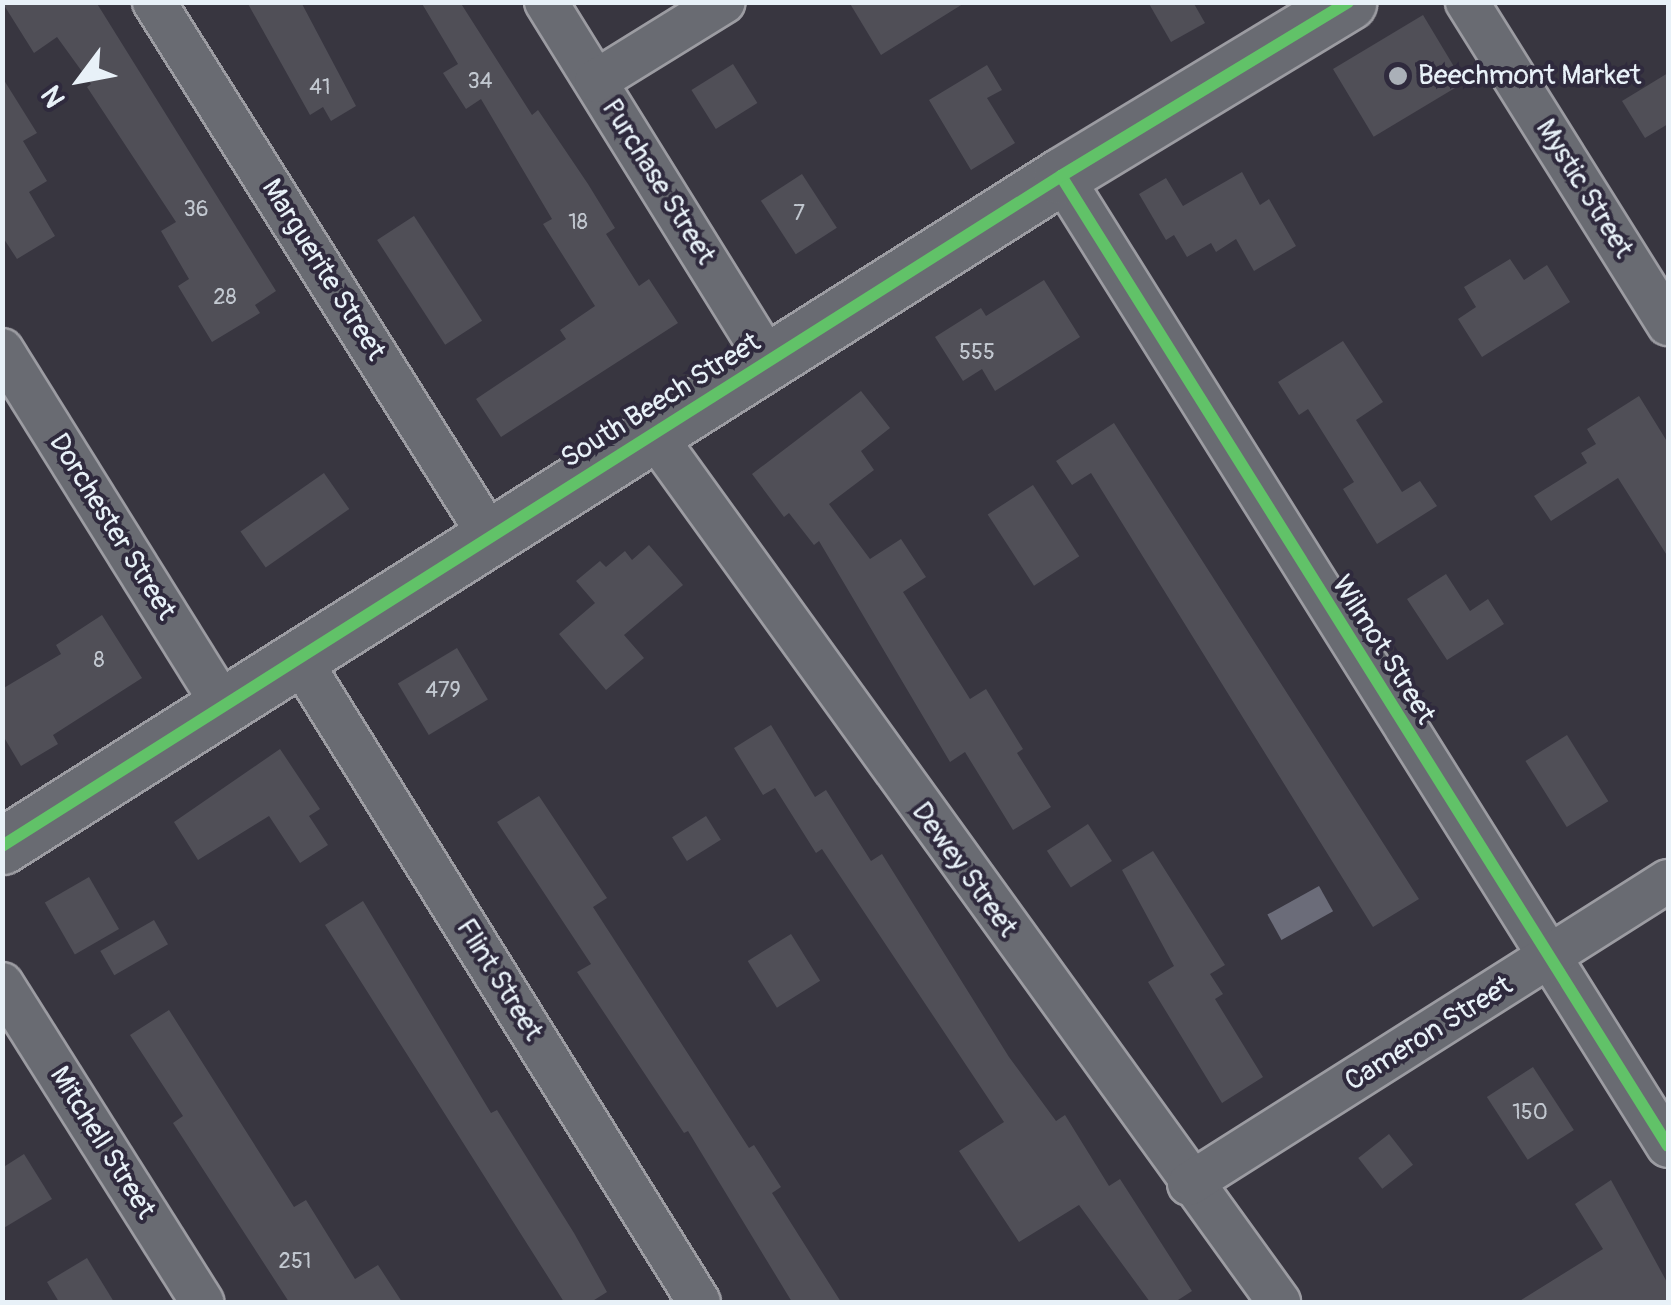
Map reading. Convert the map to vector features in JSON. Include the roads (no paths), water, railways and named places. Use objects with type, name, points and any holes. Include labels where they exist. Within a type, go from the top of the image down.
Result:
[{"type":"street","name":"Marguerite Street","points":[[154,2],[492,538]]},
{"type":"street","name":"Purchase Street","points":[[546,2],[769,361]]},
{"type":"street","points":[[596,81],[724,2]]},
{"type":"street","name":"South Beech Street","points":[[2,846],[1061,176],[1348,2]]},
{"type":"street","name":"Mystic Street","points":[[1468,2],[1668,324]]},
{"type":"street","name":"Wilmot Street","points":[[1061,176],[1547,960],[1668,1146]]},
{"type":"street","name":"Dorchester Street","points":[[2,350],[222,704]]},
{"type":"street","name":"Dewey Street","points":[[654,435],[1188,1184],[1279,1302]]},
{"type":"street","name":"Flint Street","points":[[298,657],[699,1302]]},
{"type":"street","name":"Cameron Street","points":[[1188,1184],[1668,881]]},
{"type":"street","name":"Mitchell Street","points":[[2,984],[202,1302]]},
{"type":"place","name":"Beechmont Market","points":[[1398,76]]}]
